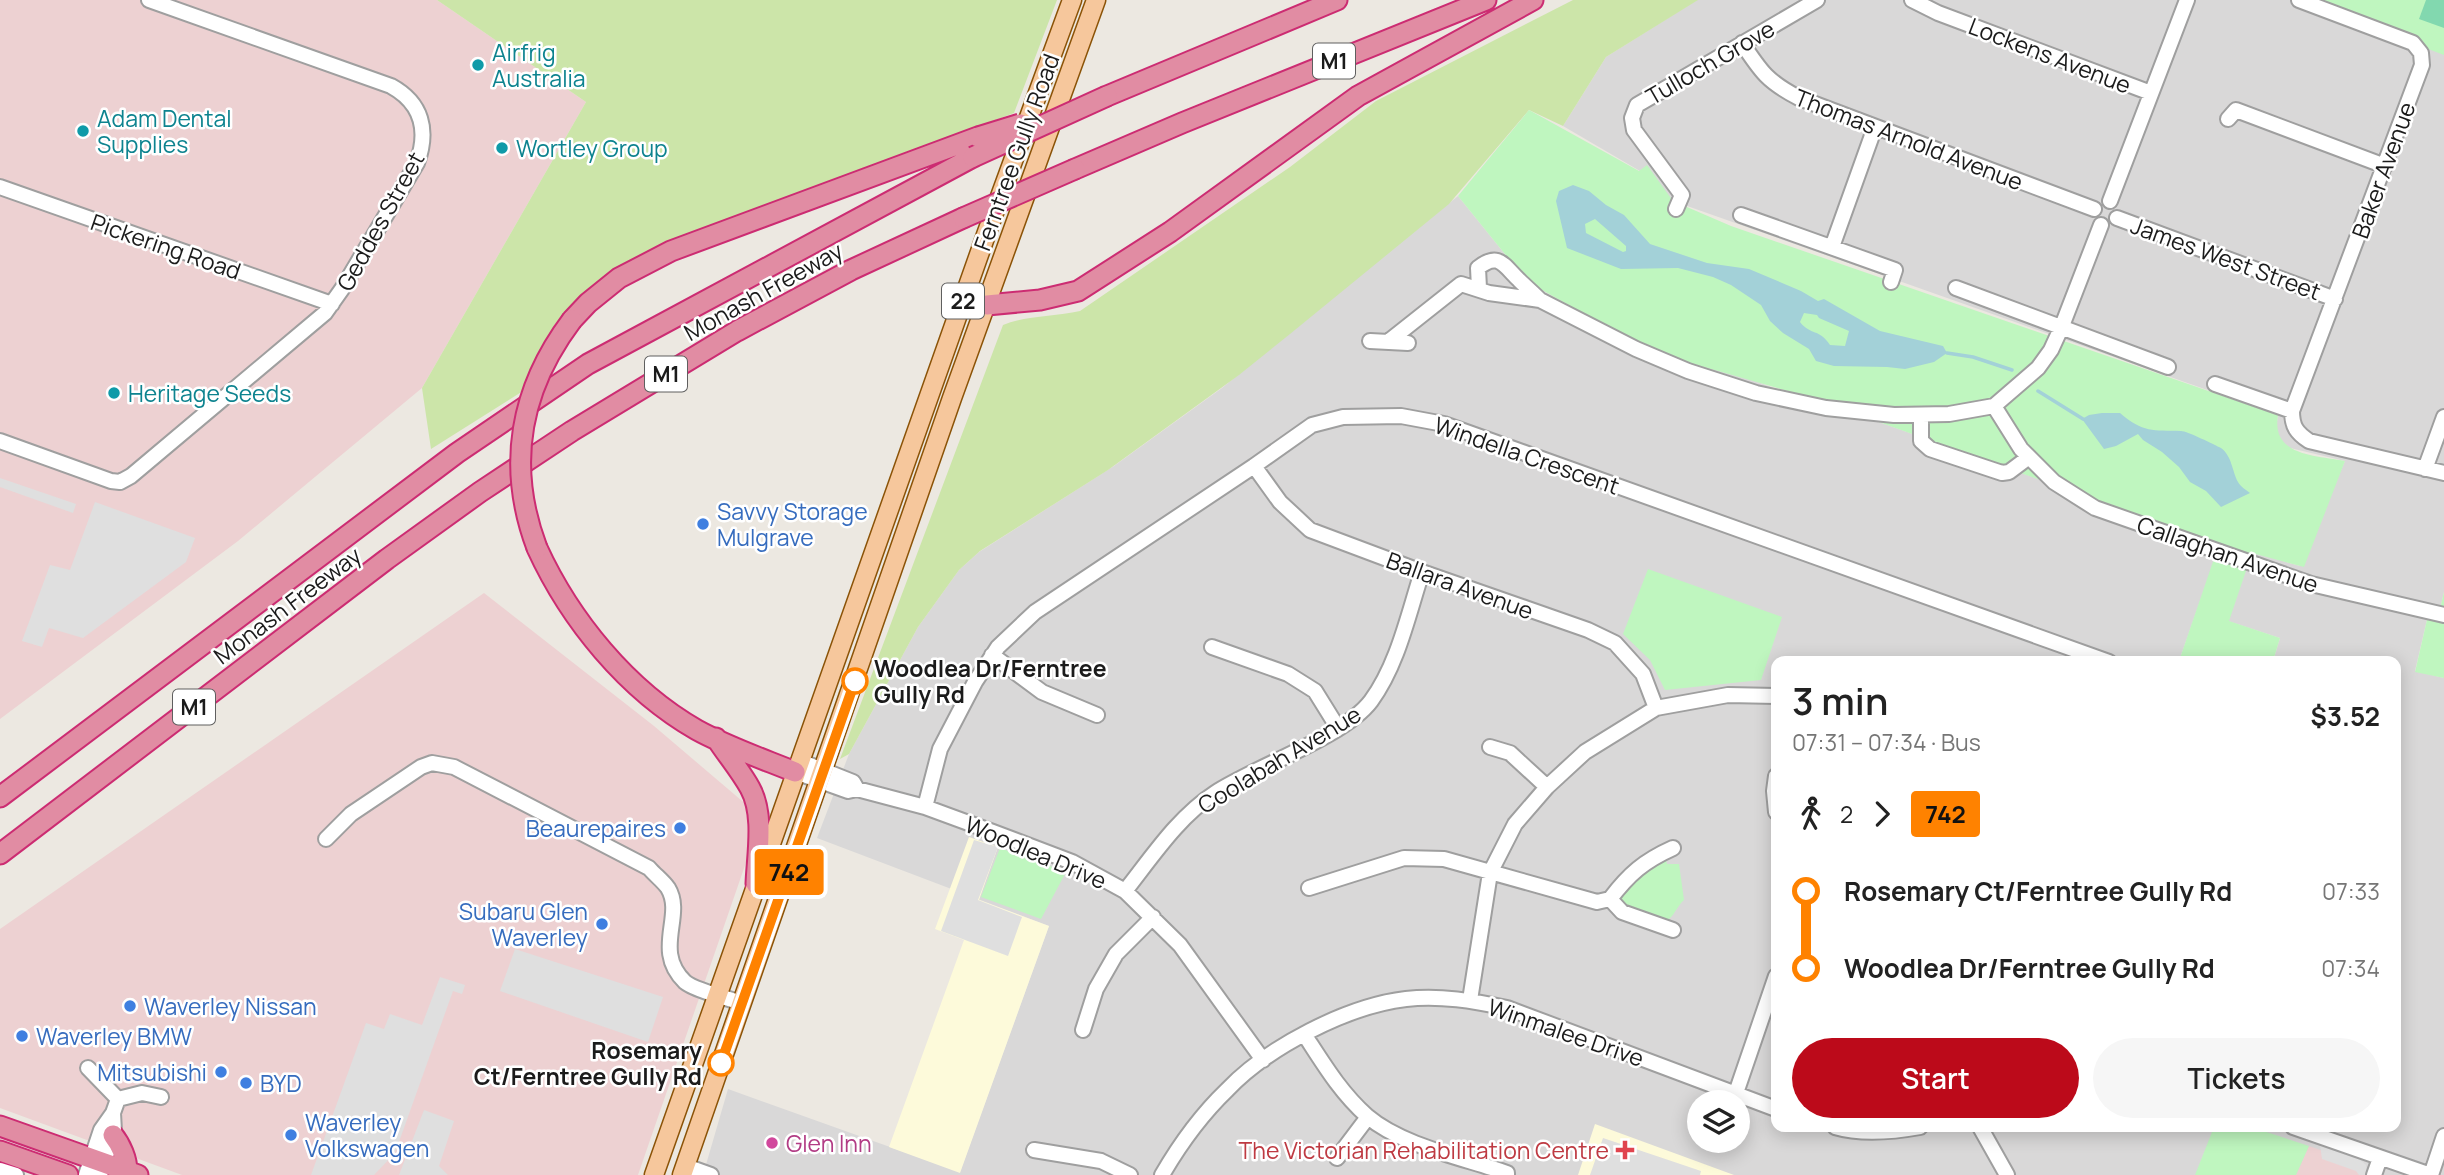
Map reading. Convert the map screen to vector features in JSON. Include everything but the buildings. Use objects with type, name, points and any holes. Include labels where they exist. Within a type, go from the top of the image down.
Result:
[{"type":"highway","name":"Monash Freeway","points":[[0,797],[457,453],[588,364],[973,157],[1107,96],[1337,0]]},
{"type":"highway","name":"Monash Freeway","points":[[0,854],[387,559],[480,492],[549,446],[737,331],[851,270],[963,218],[1182,123],[1486,0]]},
{"type":"highway","points":[[987,304],[1054,298],[1078,291],[1170,232],[1358,96],[1533,0]]},
{"type":"highway","points":[[797,767],[716,738],[681,719],[620,668],[566,602],[537,548],[527,520],[521,481],[524,422],[537,377],[555,342],[588,303],[619,278],[671,251],[978,137],[1107,96]]},
{"type":"highway","points":[[716,738],[751,789],[758,823],[757,884]]},
{"type":"highway","points":[[0,1126],[95,1168],[132,1173]]},
{"type":"highway","points":[[113,1135],[132,1173]]},
{"type":"highway","points":[[0,1151],[18,1170],[68,1175]]},
{"type":"main road","name":"Ferntree Gully Road","points":[[654,1175],[987,232],[1072,0]]},
{"type":"main road","name":"Ferntree Gully Road","points":[[684,1170],[952,398],[1096,0]]},
{"type":"street","name":"Geddes Street","points":[[0,441],[111,481],[120,482],[131,476],[315,324],[332,304],[418,163],[424,145],[422,123],[405,94],[391,86],[149,0]]},
{"type":"street","name":"Tulloch Grove","points":[[1676,209],[1682,195],[1634,130],[1632,118],[1637,105],[1817,0]]},
{"type":"street","name":"Lockens Avenue","points":[[1912,0],[1938,13],[2151,93]]},
{"type":"street","points":[[2110,201],[2187,0]]},
{"type":"street","name":"Baker Avenue","points":[[2292,411],[2422,65],[2419,49],[2413,43],[2299,0]]},
{"type":"street","name":"Thomas Arnold Avenue","points":[[1742,43],[1763,75],[1781,89],[1799,98],[2094,209]]},
{"type":"street","points":[[2233,109],[2385,166]]},
{"type":"street","points":[[1832,247],[1875,127]]},
{"type":"street","name":"Pickering Road","points":[[0,187],[332,304]]},
{"type":"street","points":[[2102,201],[2110,201],[2117,208],[2117,218],[2111,225],[2101,225],[2094,219],[2094,209],[2102,201]]},
{"type":"street","points":[[1741,215],[1895,270],[1891,282]]},
{"type":"street","name":"James West Street","points":[[2117,218],[2335,299]]},
{"type":"street","points":[[1389,341],[1478,268],[1494,260],[1503,262],[1540,300],[1636,349],[1688,371],[1756,393],[1826,408],[1894,415],[1949,414],[1994,406],[2038,368],[2051,350],[2062,326],[2101,225]]},
{"type":"street","points":[[1478,268],[1479,288]]},
{"type":"street","points":[[1461,284],[1489,293],[1540,300]]},
{"type":"street","points":[[1956,288],[2168,367]]},
{"type":"street","points":[[1370,341],[1408,343]]},
{"type":"street","points":[[2215,384],[2292,411],[2292,423],[2297,433],[2309,441],[2444,473]]},
{"type":"street","name":"Callaghan Avenue","points":[[1994,406],[2028,457],[2054,482],[2095,508],[2311,584],[2444,615]]},
{"type":"street","points":[[1921,415],[1921,441],[1930,449],[2002,473],[2009,472],[2028,457]]},
{"type":"street","name":"Windella Crescent","points":[[925,807],[935,764],[947,733],[992,656],[1035,612],[1312,425],[1343,417],[1401,416],[1444,424],[2092,656]]},
{"type":"street","points":[[2425,469],[2444,417]]},
{"type":"street","name":"Ballara Avenue","points":[[1254,466],[1280,502],[1310,530],[1588,630],[1615,643],[1643,674],[1656,708]]},
{"type":"street","name":"Coolabah Avenue","points":[[1125,891],[1180,822],[1212,795],[1239,778],[1338,728],[1369,703],[1387,675],[1423,572]]},
{"type":"street","points":[[1212,647],[1288,674],[1315,691],[1338,728]]},
{"type":"street","points":[[992,656],[1042,692],[1097,715]]},
{"type":"street","points":[[1470,1000],[1490,873],[1515,824],[1547,786],[1585,752],[1656,708],[1728,695],[1771,696]]},
{"type":"street","points":[[1490,747],[1510,752],[1547,786]]},
{"type":"street","points":[[326,839],[351,814],[421,767],[432,763],[454,767],[649,868],[669,890],[673,915],[668,939],[670,958],[686,983],[742,1003]]},
{"type":"street","name":"Woodlea Drive","points":[[797,767],[822,776],[848,791],[857,789],[925,807],[1072,862],[1125,891],[1180,945],[1263,1060]]},
{"type":"street","points":[[1309,888],[1404,858],[1444,859],[1597,902],[1610,899],[1626,878],[1648,859],[1673,848]]},
{"type":"street","points":[[1610,899],[1622,912],[1673,930]]},
{"type":"street","points":[[1083,1030],[1096,989],[1116,954],[1153,917]]},
{"type":"street","points":[[1737,1090],[1771,991]]},
{"type":"street","name":"Winmalee Drive","points":[[1162,1175],[1182,1142],[1228,1088],[1263,1060],[1304,1034],[1350,1012],[1378,1004],[1434,998],[1470,1000],[1507,1008],[1728,1090]]},
{"type":"street","points":[[1304,1034],[1333,1080],[1368,1117],[1421,1145],[1507,1175]]},
{"type":"street","points":[[88,1068],[116,1106],[113,1135],[95,1168]]},
{"type":"street","points":[[95,1168],[105,1122],[116,1106],[142,1093],[161,1097]]},
{"type":"street","name":"Winmalee Drive","points":[[1750,1099],[1771,1107]]},
{"type":"street","points":[[1337,1158],[1368,1117]]},
{"type":"street","points":[[1983,1132],[2007,1175]]},
{"type":"street","points":[[2307,1132],[2431,1175],[2444,1136]]},
{"type":"street","points":[[1034,1150],[1101,1161],[1130,1175]]},
{"type":"street","points":[[2374,1175],[2380,1158]]},
{"type":"street","points":[[0,1170],[18,1170]]},
{"type":"street","points":[[684,1170],[711,1175]]},
{"type":"shaded area","points":[[0,0],[437,0],[586,102],[422,388],[238,541],[0,719]]},
{"type":"shaded area","points":[[1697,0],[2444,0],[2444,592],[2439,614],[2429,611],[2415,671],[2444,678],[2444,1175],[703,1175],[728,1089],[960,1172],[1049,926],[817,838],[849,754],[918,627],[959,570],[979,552],[1114,466],[1222,388],[1458,196],[1521,274],[1542,290],[1604,325],[1774,388],[1812,398],[2220,544],[2181,656],[1771,656],[1771,1132],[2401,1132],[2401,656],[2275,656],[2280,638],[2228,621],[2252,552],[2300,566],[2345,461],[2290,448],[2280,440],[2276,428],[2278,415],[1673,201],[1640,171],[1563,126],[1606,57]]},
{"type":"shaded area","points":[[0,478],[76,504],[73,513],[0,487]]},
{"type":"shaded area","points":[[95,502],[195,538],[186,562],[83,638],[49,628],[42,647],[22,641],[50,565],[70,570]]},
{"type":"shaded area","points":[[484,593],[654,726],[748,806],[751,848],[638,1175],[182,1175],[0,1108],[0,929]]},
{"type":"shaded area","points":[[969,837],[998,847],[979,900],[1049,926],[960,1173],[889,1147],[964,940],[935,929]]},
{"type":"shaded area","points":[[974,840],[998,847],[978,900],[1022,917],[1008,956],[941,931]]},
{"type":"shaded area","points":[[515,949],[663,997],[648,1042],[500,991]]},
{"type":"shaded area","points":[[440,977],[465,985],[462,994],[453,991],[395,1153],[374,1175],[311,1175],[366,1023],[384,1029],[390,1014],[422,1025]]},
{"type":"shaded area","points":[[424,1110],[454,1121],[439,1166],[448,1175],[399,1175]]},
{"type":"shaded area","name":"The Victorian Rehabilitation Centre","points":[[1595,1124],[1734,1175],[1578,1175]]},
{"type":"shaded area","points":[[1603,1138],[1701,1171],[1700,1175],[1590,1175]]},
{"type":"shaded area","points":[[2320,1145],[2358,1158],[2366,1165],[2367,1175],[2359,1175],[2356,1171],[2322,1159]]},
{"type":"shaded area","points":[[2309,1146],[2363,1165],[2360,1175],[2296,1175]]},
{"type":"green space","points":[[437,0],[1057,0],[1014,113],[646,253],[617,268],[582,294],[555,324],[535,361],[523,391],[431,449],[422,388],[586,102]]},
{"type":"green space","points":[[1573,0],[1698,0],[1606,57],[1563,126],[1529,110],[1449,204],[1239,375],[1108,470],[980,551],[959,570],[918,627],[849,754],[840,759],[1003,325],[1022,319],[1080,311],[1290,167],[1376,101]]},
{"type":"green space","points":[[2299,0],[2444,0],[2444,55]]},
{"type":"green space","points":[[2426,0],[2444,0],[2444,28],[2419,19]]},
{"type":"green space","points":[[1529,110],[1639,171],[1647,165],[1673,201],[1731,226],[2278,415],[2281,439],[2288,446],[2309,455],[2345,461],[2304,567],[2252,553],[2229,621],[2280,638],[2275,656],[2181,656],[2219,544],[1812,398],[1666,356],[1542,290],[1521,274],[1458,196]]},
{"type":"green space","points":[[1648,569],[1782,617],[1761,680],[1665,690],[1650,660],[1623,634]]},
{"type":"green space","points":[[2444,592],[2444,678],[2415,672],[2429,611],[2439,613]]},
{"type":"green space","points":[[1000,848],[1066,872],[1041,919],[981,897]]},
{"type":"green space","points":[[1660,859],[1666,860],[1667,864],[1679,864],[1684,900],[1671,917],[1665,920],[1644,915],[1620,902],[1632,883]]},
{"type":"green space","points":[[2212,1132],[2266,1132],[2309,1146],[2296,1175],[2195,1175]]},
{"type":"water","points":[[1573,185],[1589,191],[1624,215],[1650,244],[1707,263],[1749,269],[1818,301],[1824,299],[1880,331],[1943,346],[1947,353],[1934,362],[1905,369],[1834,366],[1816,361],[1809,349],[1783,333],[1770,321],[1761,305],[1731,285],[1713,277],[1678,268],[1621,269],[1567,248],[1556,201],[1559,191]],"holes":[[[1595,219],[1626,246],[1626,251],[1623,252],[1586,233],[1585,224]],[[1804,313],[1817,315],[1849,331],[1845,346],[1830,345],[1822,336],[1804,326],[1800,322]]]},
{"type":"water","points":[[2102,413],[2120,413],[2142,427],[2184,432],[2221,448],[2230,459],[2239,483],[2250,493],[2221,507],[2206,491],[2190,482],[2179,467],[2162,452],[2138,434],[2104,449],[2082,419]]},
{"type":"waterway","points":[[1947,353],[1973,357],[2012,370]]},
{"type":"waterway","points":[[2038,391],[2083,419]]},
{"type":"bus line","name":"742","points":[[721,1063],[855,681]]},
{"type":"place","name":"Airfrig Australia","points":[[478,65]]},
{"type":"place","name":"Adam Dental Supplies","points":[[83,131]]},
{"type":"place","name":"Wortley Group","points":[[502,148]]},
{"type":"place","name":"Heritage Seeds","points":[[114,393]]},
{"type":"place","name":"Savvy Storage Mulgrave","points":[[703,524]]},
{"type":"place","name":"Woodlea Dr/Ferntree Gully Rd","points":[[855,681]]},
{"type":"place","name":"Beaurepaires","points":[[680,828]]},
{"type":"place","name":"Subaru Glen Waverley","points":[[602,924]]},
{"type":"place","name":"Waverley Nissan","points":[[130,1006]]},
{"type":"place","name":"Waverley BMW","points":[[22,1036]]},
{"type":"place","name":"Rosemary Ct/Ferntree Gully Rd","points":[[721,1063]]},
{"type":"place","name":"Mitsubishi","points":[[221,1072]]},
{"type":"place","name":"BYD","points":[[246,1083]]},
{"type":"place","name":"Waverley Volkswagen","points":[[291,1135]]},
{"type":"place","name":"Glen Inn","points":[[772,1143]]},
{"type":"place","name":"The Victorian Rehabilitation Centre","points":[[1625,1150]]}]
